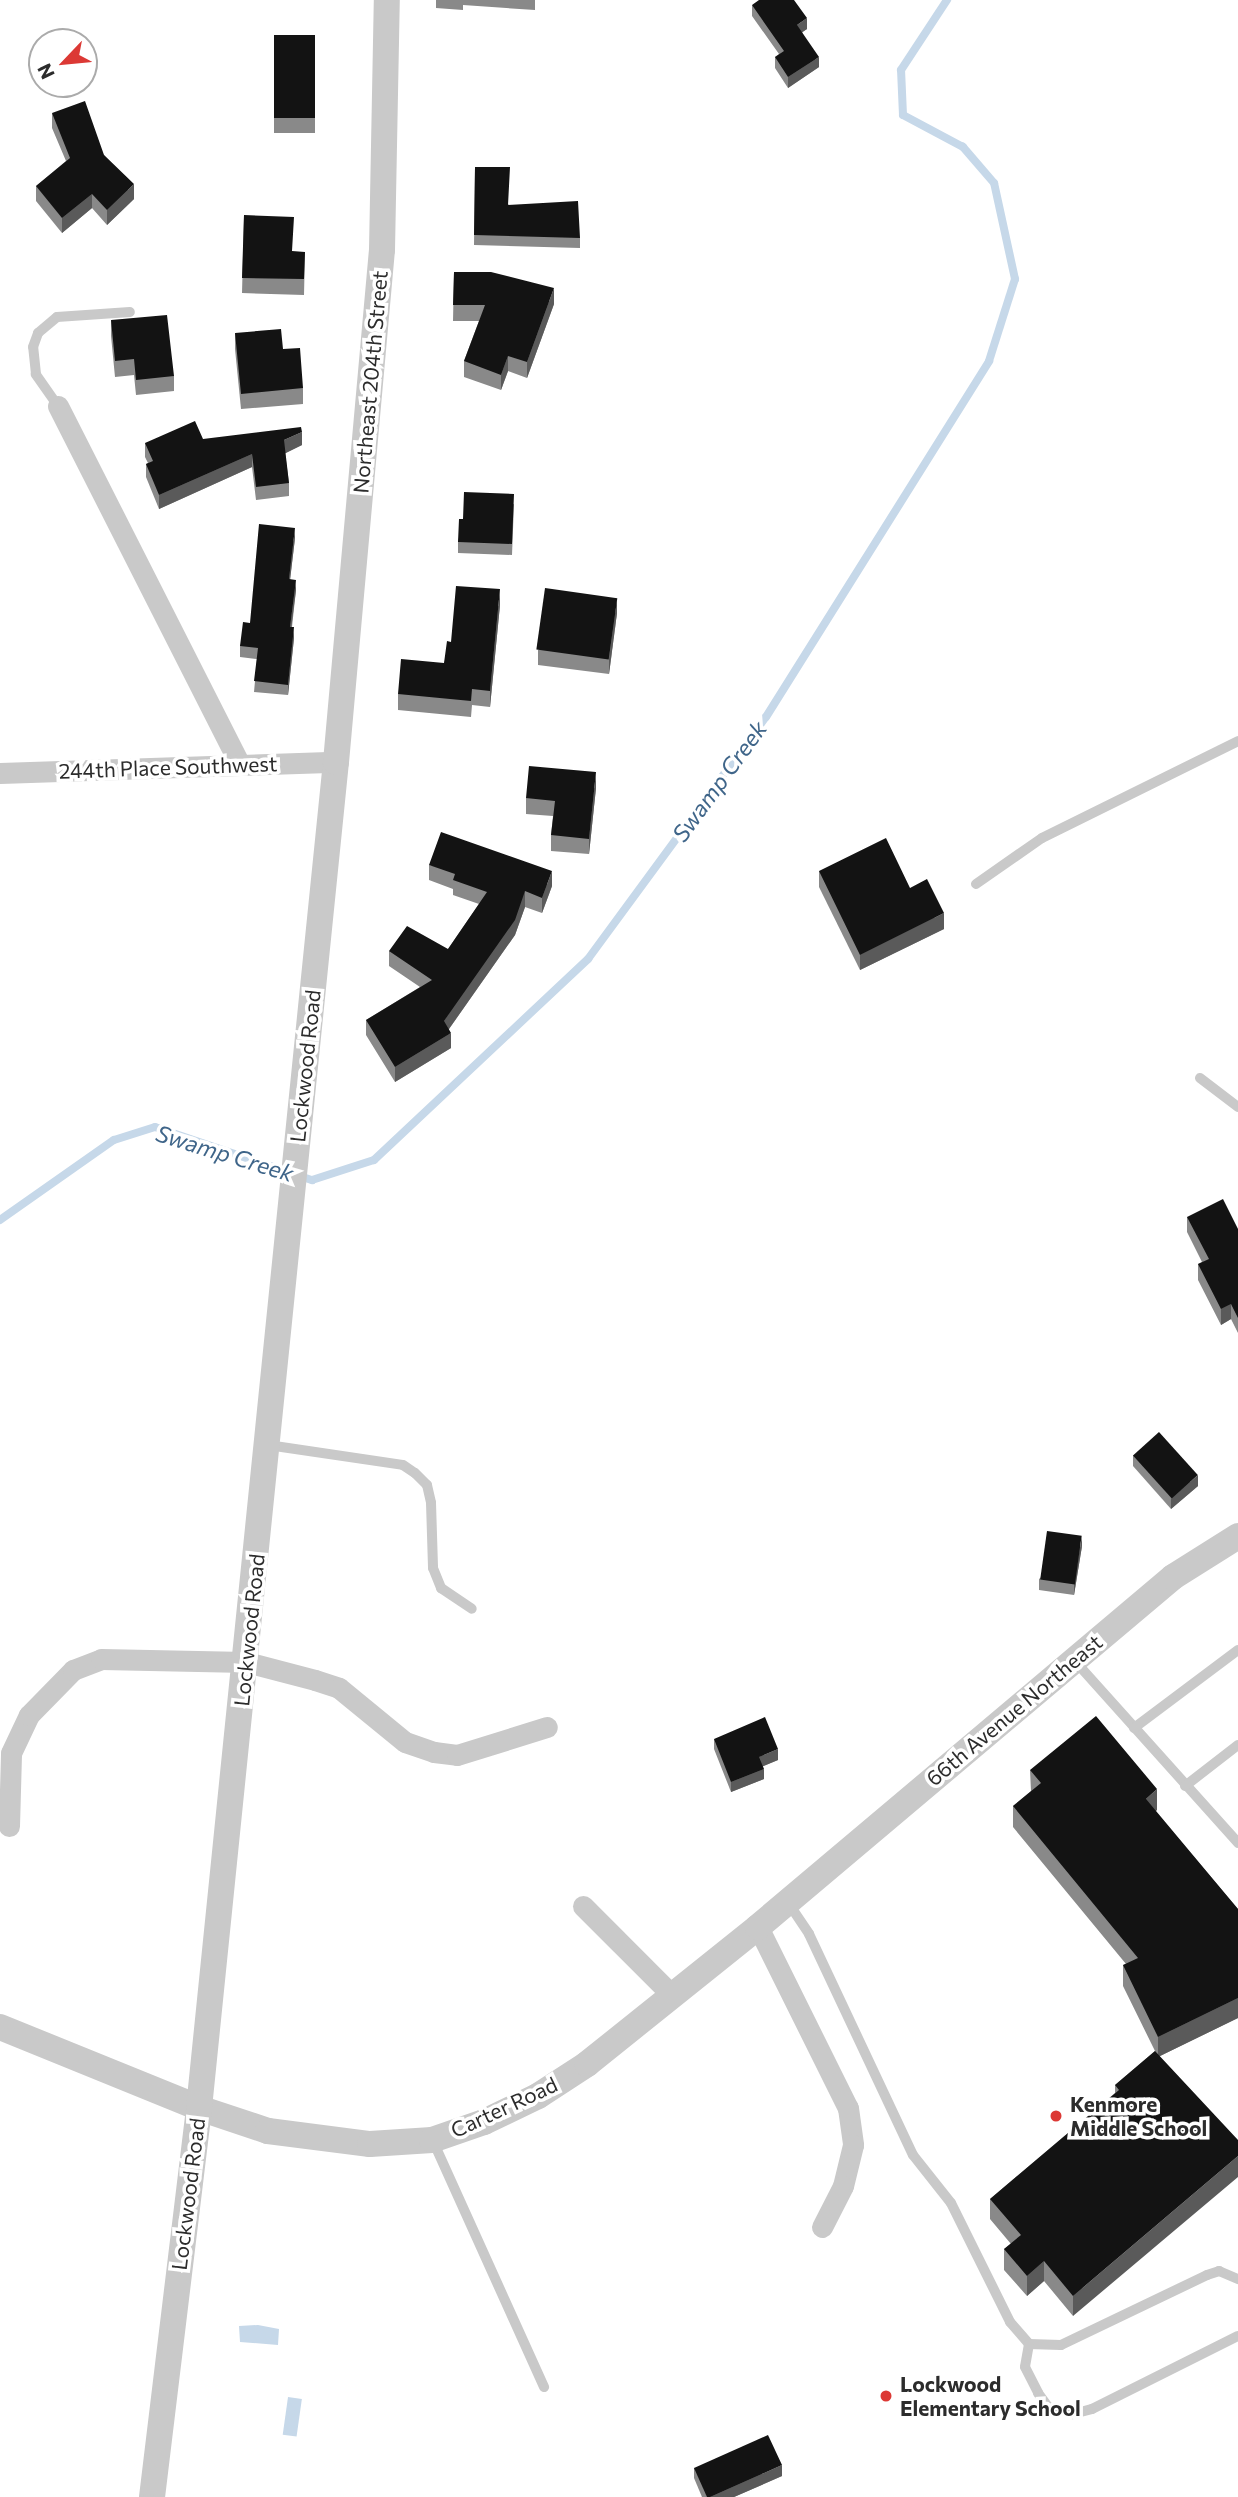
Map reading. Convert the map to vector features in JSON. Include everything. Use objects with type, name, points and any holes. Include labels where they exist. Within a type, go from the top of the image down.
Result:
[{"type":"street","name":"Northeast 204th Street","points":[[336,762],[382,250],[387,0]]},
{"type":"street","points":[[58,406],[239,763]]},
{"type":"street","name":"244th Place Southwest","points":[[0,773],[239,763],[336,762]]},
{"type":"street","name":"Lockwood Road","points":[[152,2497],[199,2108],[268,1445],[286,1228],[336,762]]},
{"type":"street","name":"66th Avenue Northeast","points":[[792,1897],[1173,1577],[1238,1536]]},
{"type":"street","points":[[9,1826],[11,1752],[29,1715],[73,1670],[101,1659],[246,1662],[339,1688],[405,1742],[434,1752],[457,1755],[547,1727]]},
{"type":"street","name":"Carter Road","points":[[0,2027],[199,2108],[268,2131],[370,2144],[432,2140],[538,2096],[587,2064],[792,1897]]},
{"type":"street","points":[[583,1906],[673,1996]]},
{"type":"street","points":[[758,1927],[848,2108],[853,2145],[844,2186],[822,2227]]},
{"type":"lane","points":[[58,406],[36,374],[33,347],[38,333],[57,317],[130,312]]},
{"type":"lane","points":[[976,884],[1042,838],[1238,741]]},
{"type":"lane","points":[[1200,1078],[1238,1107]]},
{"type":"lane","points":[[268,1445],[403,1465],[415,1473],[427,1485],[431,1503],[433,1569],[441,1588],[472,1609]]},
{"type":"lane","points":[[1133,1728],[1238,1650]]},
{"type":"lane","points":[[1074,1660],[1238,1843]]},
{"type":"lane","points":[[1185,1786],[1238,1745]]},
{"type":"lane","points":[[792,1897],[913,2155],[951,2203],[1010,2322],[1029,2344],[1061,2345],[1219,2271],[1238,2279]]},
{"type":"lane","points":[[432,2140],[544,2387]]},
{"type":"lane","points":[[1029,2344],[1025,2367],[1038,2393],[1048,2407],[1073,2414],[1092,2409],[1238,2336]]},
{"type":"water","points":[[258,2325],[279,2329],[278,2345],[240,2342],[239,2326]]},
{"type":"water","points":[[288,2397],[302,2399],[297,2437],[283,2435]]},
{"type":"building","points":[[759,0],[794,0],[807,18],[797,25],[819,57],[788,77],[775,57],[784,51],[752,5]]},
{"type":"building","points":[[274,35],[315,35],[315,118],[274,118]]},
{"type":"building","points":[[85,101],[104,155],[134,184],[107,210],[92,194],[62,218],[36,186],[70,158],[52,113]]},
{"type":"building","points":[[475,167],[510,167],[508,205],[578,201],[580,238],[474,235]]},
{"type":"building","points":[[244,215],[294,217],[292,251],[305,252],[304,279],[242,278]]},
{"type":"building","points":[[454,272],[491,272],[554,288],[527,362],[508,356],[501,375],[464,361],[485,305],[453,305]]},
{"type":"building","points":[[167,315],[174,376],[136,380],[134,359],[115,361],[111,320]]},
{"type":"building","points":[[281,329],[283,349],[300,348],[303,388],[241,394],[235,333]]},
{"type":"building","points":[[195,421],[203,439],[301,427],[302,432],[284,440],[289,483],[256,487],[252,454],[159,495],[146,464],[153,461],[145,443]]},
{"type":"building","points":[[464,492],[514,494],[512,544],[458,542],[459,519],[463,519]]},
{"type":"building","points":[[259,524],[295,528],[289,579],[296,580],[290,627],[294,627],[288,685],[254,681],[258,648],[240,646],[243,622],[250,623]]},
{"type":"building","points":[[456,586],[500,589],[490,691],[472,689],[471,701],[398,694],[401,659],[444,663],[447,641],[451,642]]},
{"type":"building","points":[[545,588],[617,598],[609,660],[536,649]]},
{"type":"building","points":[[529,766],[596,772],[589,839],[551,835],[555,801],[526,798]]},
{"type":"building","points":[[441,832],[552,871],[542,898],[525,891],[515,920],[444,1021],[451,1033],[395,1067],[366,1020],[432,980],[389,951],[407,926],[448,949],[487,892],[453,880],[455,874],[429,865]]},
{"type":"building","points":[[886,838],[910,888],[927,879],[944,913],[860,955],[819,871]]},
{"type":"building","points":[[1223,1199],[1238,1229],[1238,1318],[1231,1304],[1221,1309],[1198,1264],[1209,1259],[1187,1217]]},
{"type":"building","points":[[1159,1432],[1198,1475],[1172,1499],[1133,1455]]},
{"type":"building","points":[[1047,1531],[1082,1536],[1075,1584],[1040,1580]]},
{"type":"building","points":[[1096,1716],[1157,1789],[1146,1799],[1238,1909],[1238,1998],[1158,2037],[1123,1965],[1138,1958],[1013,1806],[1041,1783],[1030,1770]]},
{"type":"building","points":[[765,1717],[778,1749],[759,1757],[764,1769],[731,1782],[714,1739]]},
{"type":"building","points":[[1155,2051],[1238,2140],[1238,2156],[1073,2296],[1044,2261],[1027,2276],[1004,2249],[1021,2235],[990,2199],[1119,2090],[1115,2085]]},
{"type":"building","points":[[768,2435],[782,2465],[707,2497],[694,2468]]},
{"type":"waterway","name":"Swamp Creek","points":[[0,1220],[114,1140],[155,1127],[312,1180],[374,1160],[588,959],[766,717],[989,361],[1015,279],[994,183],[963,147],[903,115],[901,70],[947,0]]},
{"type":"place","name":"Kenmore Middle School","points":[[1056,2116]]},
{"type":"place","name":"Lockwood Elementary School","points":[[886,2396]]}]
